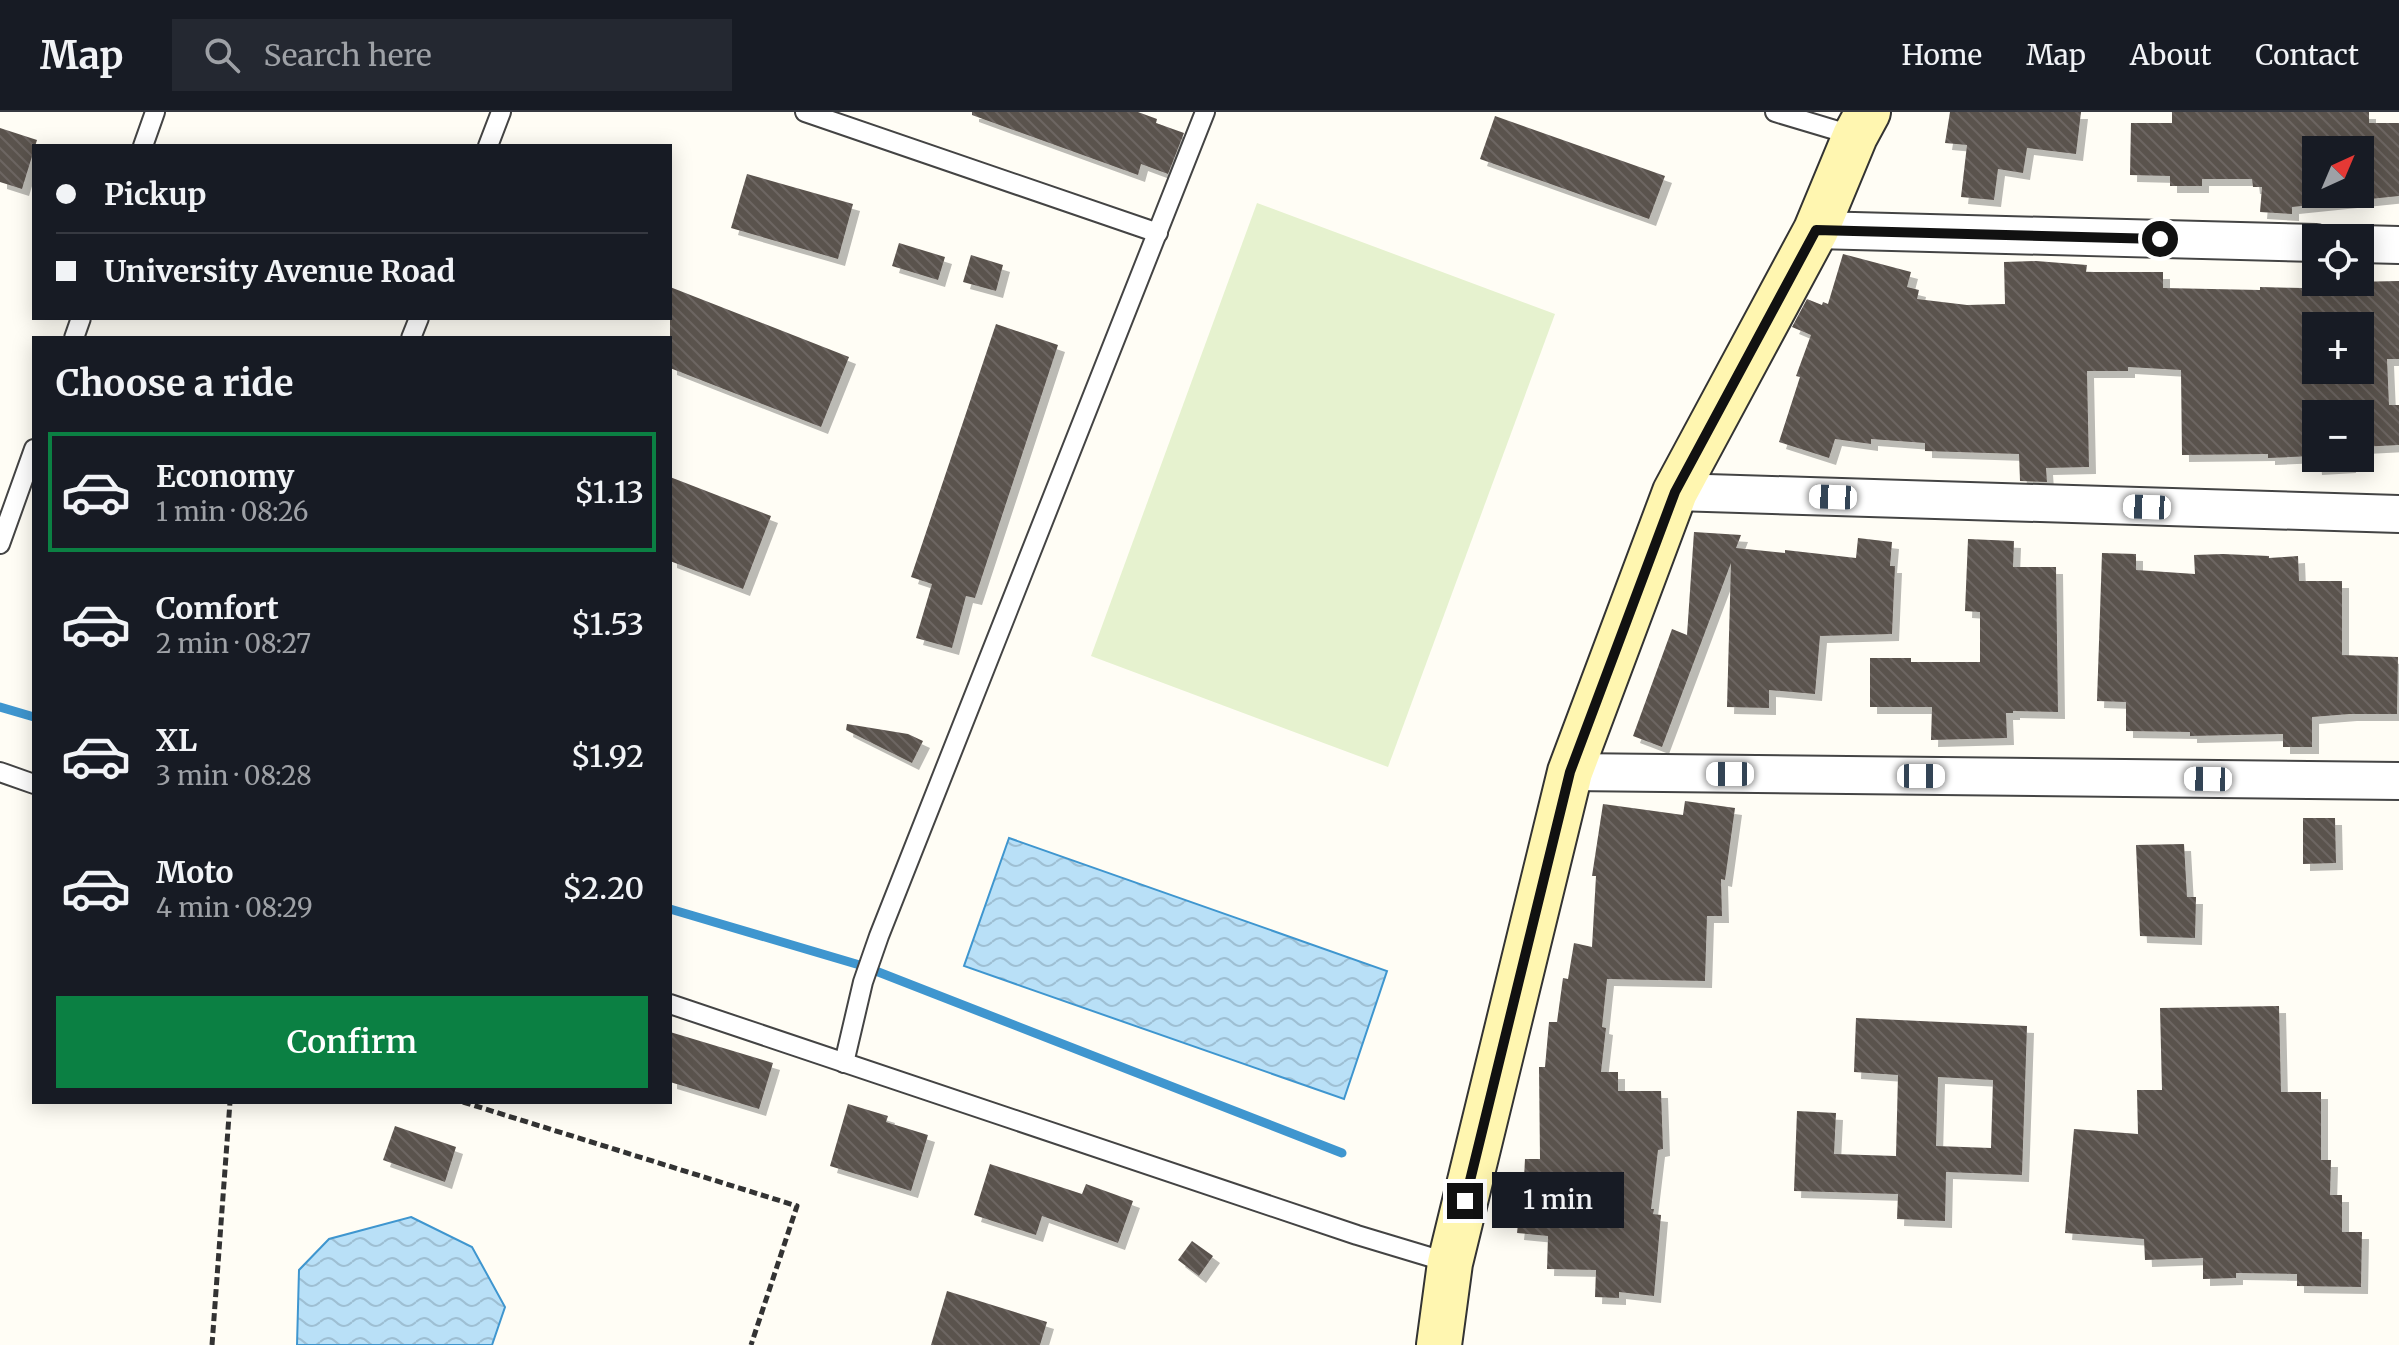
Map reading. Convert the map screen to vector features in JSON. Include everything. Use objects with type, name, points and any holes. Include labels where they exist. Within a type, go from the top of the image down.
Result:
[{"type":"main road","points":[[1439,1345],[1450,1263],[1570,772],[1675,492],[1816,230],[1861,124]]},
{"type":"street","points":[[1816,230],[2302,243]]},
{"type":"street","points":[[2374,244],[2399,245]]},
{"type":"street","points":[[1675,492],[2399,514]]},
{"type":"street","points":[[1570,772],[2399,781]]},
{"type":"lane","points":[[144,144],[155,112]]},
{"type":"lane","points":[[489,144],[501,112]]},
{"type":"lane","points":[[805,112],[1158,233]]},
{"type":"lane","points":[[844,1063],[863,982],[879,936],[1205,112]]},
{"type":"lane","points":[[1775,112],[1861,124]]},
{"type":"lane","points":[[2,532],[32,454]]},
{"type":"lane","points":[[0,772],[32,783]]},
{"type":"lane","points":[[672,1005],[1357,1235],[1450,1263]]},
{"type":"path","points":[[212,1345],[230,1104]]},
{"type":"path","points":[[469,1104],[797,1206],[751,1345]]},
{"type":"green space","points":[[1257,203],[1555,314],[1388,767],[1091,656]]},
{"type":"water","points":[[1009,838],[1387,971],[1344,1099],[964,966]]},
{"type":"water","points":[[411,1217],[472,1247],[505,1307],[492,1345],[297,1345],[299,1270],[329,1239]]},
{"type":"building","points":[[972,112],[1138,112],[1157,119],[1156,123],[1184,133],[1168,174],[1141,164],[1138,175],[972,115]]},
{"type":"building","points":[[1950,112],[2081,112],[2076,154],[2027,148],[2023,173],[1998,169],[1994,200],[1961,197],[1967,145],[1945,143]]},
{"type":"building","points":[[2172,112],[2369,112],[2369,123],[2399,123],[2399,196],[2374,199],[2374,136],[2302,136],[2302,206],[2292,207],[2292,214],[2260,212],[2262,187],[2253,187],[2252,179],[2202,179],[2202,186],[2170,186],[2170,176],[2130,175],[2131,123],[2172,123]]},
{"type":"building","points":[[1495,116],[1665,176],[1649,219],[1480,159]]},
{"type":"building","points":[[0,128],[37,140],[32,144],[32,156],[22,189],[0,182]]},
{"type":"building","points":[[747,174],[853,204],[838,259],[731,228]]},
{"type":"building","points":[[899,243],[945,257],[938,280],[892,266]]},
{"type":"building","points":[[1843,254],[1911,272],[1907,287],[1919,290],[1917,299],[1967,305],[2005,304],[2004,262],[2087,265],[2086,272],[2163,272],[2163,288],[2302,288],[2302,296],[2374,296],[2374,282],[2399,281],[2399,359],[2387,359],[2389,405],[2399,405],[2399,445],[2374,446],[2374,400],[2302,400],[2302,457],[2182,455],[2181,370],[2128,367],[2128,371],[2087,371],[2089,467],[2046,468],[2047,482],[2020,481],[2019,454],[1925,451],[1925,443],[1871,439],[1871,444],[1835,439],[1829,458],[1779,442],[1800,377],[1796,376],[1811,335],[1792,327],[1807,299],[1822,305],[1823,302],[1828,304]]},
{"type":"building","points":[[971,255],[1003,265],[996,291],[963,282]]},
{"type":"building","points":[[672,288],[849,357],[821,427],[672,369]]},
{"type":"building","points":[[996,324],[1058,345],[975,598],[966,596],[952,648],[916,638],[932,584],[911,577]]},
{"type":"building","points":[[672,478],[771,516],[743,589],[672,562]]},
{"type":"building","points":[[1694,532],[1741,535],[1736,548],[1856,558],[1858,538],[1892,542],[1890,566],[1895,566],[1892,634],[1820,636],[1815,694],[1769,690],[1769,708],[1727,707],[1731,563],[1662,747],[1633,736],[1672,629],[1687,635]]},
{"type":"building","points":[[1968,539],[2014,541],[2013,567],[2056,567],[2058,712],[2006,713],[2007,738],[1931,740],[1932,707],[1870,707],[1870,658],[1911,658],[1911,662],[1980,662],[1980,612],[1965,611]]},
{"type":"building","points":[[2102,553],[2136,554],[2136,570],[2195,574],[2194,555],[2298,556],[2299,581],[2342,581],[2342,655],[2398,657],[2397,714],[2312,717],[2312,747],[2283,747],[2283,734],[2190,736],[2190,732],[2126,731],[2126,702],[2097,701]]},
{"type":"building","points":[[847,724],[908,734],[923,741],[912,763],[846,730]]},
{"type":"building","points":[[1685,801],[1735,808],[1725,880],[1721,879],[1722,916],[1707,916],[1705,981],[1607,979],[1602,1027],[1606,1028],[1601,1072],[1618,1072],[1618,1091],[1661,1091],[1663,1149],[1658,1150],[1651,1209],[1654,1209],[1653,1214],[1661,1215],[1654,1296],[1619,1292],[1619,1298],[1595,1297],[1596,1270],[1547,1269],[1548,1236],[1517,1233],[1525,1159],[1540,1159],[1539,1067],[1545,1067],[1549,1022],[1557,1022],[1563,978],[1568,979],[1574,943],[1592,947],[1596,876],[1592,876],[1603,804],[1683,815]]},
{"type":"building","points":[[2303,818],[2335,818],[2336,863],[2303,864]]},
{"type":"building","points":[[2184,844],[2187,897],[2196,897],[2195,938],[2140,936],[2136,845]]},
{"type":"building","points":[[2279,1006],[2281,1092],[2321,1092],[2321,1160],[2331,1160],[2330,1195],[2342,1195],[2342,1232],[2362,1232],[2361,1287],[2297,1286],[2297,1274],[2236,1273],[2236,1278],[2203,1279],[2203,1258],[2145,1260],[2144,1239],[2065,1233],[2074,1129],[2138,1134],[2137,1090],[2162,1090],[2160,1008]]},
{"type":"building","points":[[1856,1018],[2027,1026],[2022,1175],[1946,1172],[1945,1221],[1897,1219],[1898,1194],[1794,1191],[1797,1111],[1836,1113],[1834,1154],[1896,1156],[1898,1075],[1854,1072]],"holes":[[[1938,1077],[1993,1080],[1991,1148],[1936,1146]]]},
{"type":"building","points":[[672,1033],[773,1063],[759,1109],[672,1083]]},
{"type":"building","points":[[848,1104],[888,1116],[886,1122],[928,1135],[911,1191],[830,1166]]},
{"type":"building","points":[[395,1126],[456,1147],[445,1182],[383,1160]]},
{"type":"building","points":[[990,1164],[1082,1194],[1086,1184],[1133,1201],[1118,1243],[1042,1216],[1036,1235],[974,1215]]},
{"type":"building","points":[[1192,1241],[1213,1256],[1199,1276],[1178,1260]]},
{"type":"building","points":[[947,1291],[1047,1322],[1040,1345],[931,1345]]},
{"type":"waterway","points":[[0,707],[32,716]]},
{"type":"waterway","points":[[672,910],[863,966],[1342,1153]]},
{"type":"route","points":[[1465,1201],[1570,772],[1675,492],[1816,230],[2160,239]]}]
